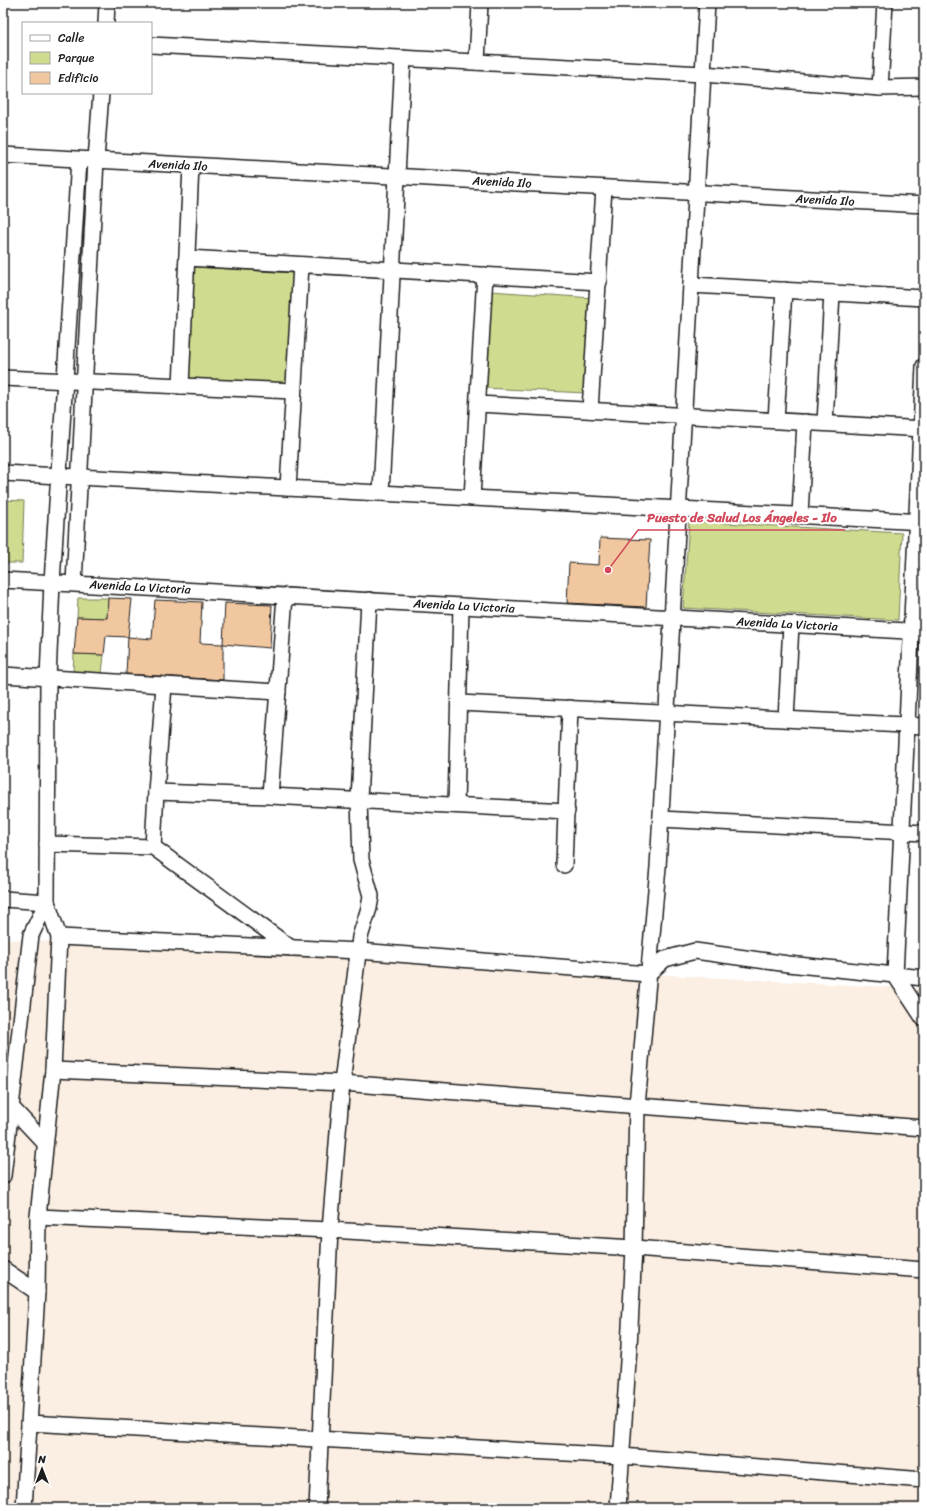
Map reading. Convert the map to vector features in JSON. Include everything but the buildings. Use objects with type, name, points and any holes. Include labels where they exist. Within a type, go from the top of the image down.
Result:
[{"type":"street","points":[[106,22],[107,3]]},
{"type":"street","points":[[477,62],[480,3]]},
{"type":"street","points":[[618,1508],[634,1248],[637,1106],[658,867],[707,3]]},
{"type":"street","points":[[880,88],[885,3]]},
{"type":"street","points":[[152,45],[703,74],[880,88],[924,87]]},
{"type":"street","points":[[381,493],[403,58]]},
{"type":"street","points":[[74,583],[96,160],[101,94]]},
{"type":"street","name":"Avenida Ilo","points":[[3,155],[924,205]]},
{"type":"street","points":[[24,1508],[37,1292],[38,1217],[52,1070],[59,936],[47,902],[48,678],[52,582],[79,160]]},
{"type":"street","points":[[181,386],[191,166]]},
{"type":"street","points":[[590,410],[604,188]]},
{"type":"street","points":[[187,258],[599,282]]},
{"type":"street","points":[[288,488],[300,265]]},
{"type":"street","points":[[472,498],[485,275]]},
{"type":"street","points":[[691,285],[924,298]]},
{"type":"street","points":[[776,420],[784,290]]},
{"type":"street","points":[[825,423],[832,293]]},
{"type":"street","points":[[924,366],[918,632],[906,725],[895,975],[924,1020]]},
{"type":"street","points":[[3,378],[65,382],[293,391]]},
{"type":"street","points":[[478,404],[922,428]]},
{"type":"street","points":[[800,515],[804,422]]},
{"type":"street","points":[[3,472],[920,522]]},
{"type":"street","name":"Avenida La Victoria","points":[[3,580],[918,632]]},
{"type":"street","points":[[270,796],[285,596]]},
{"type":"street","points":[[317,1508],[330,1230],[342,1083],[360,936],[370,908],[371,896],[361,860],[359,800],[369,600]]},
{"type":"street","points":[[456,806],[462,606]]},
{"type":"street","points":[[786,719],[791,625]]},
{"type":"street","points":[[3,676],[278,692]]},
{"type":"street","points":[[153,847],[164,685]]},
{"type":"street","points":[[459,703],[924,726]]},
{"type":"street","points":[[564,865],[570,708]]},
{"type":"street","points":[[156,792],[359,800],[566,811]]},
{"type":"street","points":[[661,819],[924,833]]},
{"type":"street","points":[[47,844],[153,847],[290,948]]},
{"type":"street","points":[[3,899],[47,902]]},
{"type":"street","points":[[3,1176],[31,934],[47,902]]},
{"type":"street","points":[[59,936],[290,948],[359,950],[648,974],[665,959],[695,951],[788,964],[924,978]]},
{"type":"street","points":[[52,1070],[342,1083],[924,1128]]},
{"type":"street","points":[[11,1107],[45,1143]]},
{"type":"street","points":[[38,1217],[330,1230],[634,1248],[924,1270]]},
{"type":"street","points":[[3,1269],[37,1292]]},
{"type":"street","points":[[28,1423],[321,1438],[621,1456],[924,1480]]},
{"type":"shaded area","points":[[3,939],[924,989],[924,1508],[3,1508]]},
{"type":"green space","points":[[194,267],[295,273],[289,385],[188,381]]},
{"type":"green space","points":[[490,291],[593,298],[586,393],[484,388]]},
{"type":"green space","points":[[3,500],[24,501],[22,563],[3,563]]},
{"type":"green space","points":[[689,521],[902,533],[898,620],[683,608]]},
{"type":"green space","points":[[78,598],[108,598],[107,618],[77,617]]},
{"type":"green space","points":[[74,654],[104,655],[102,673],[73,672]]},
{"type":"place","name":"Puesto de Salud Los Ángeles - Ilo","points":[[608,570]]}]
